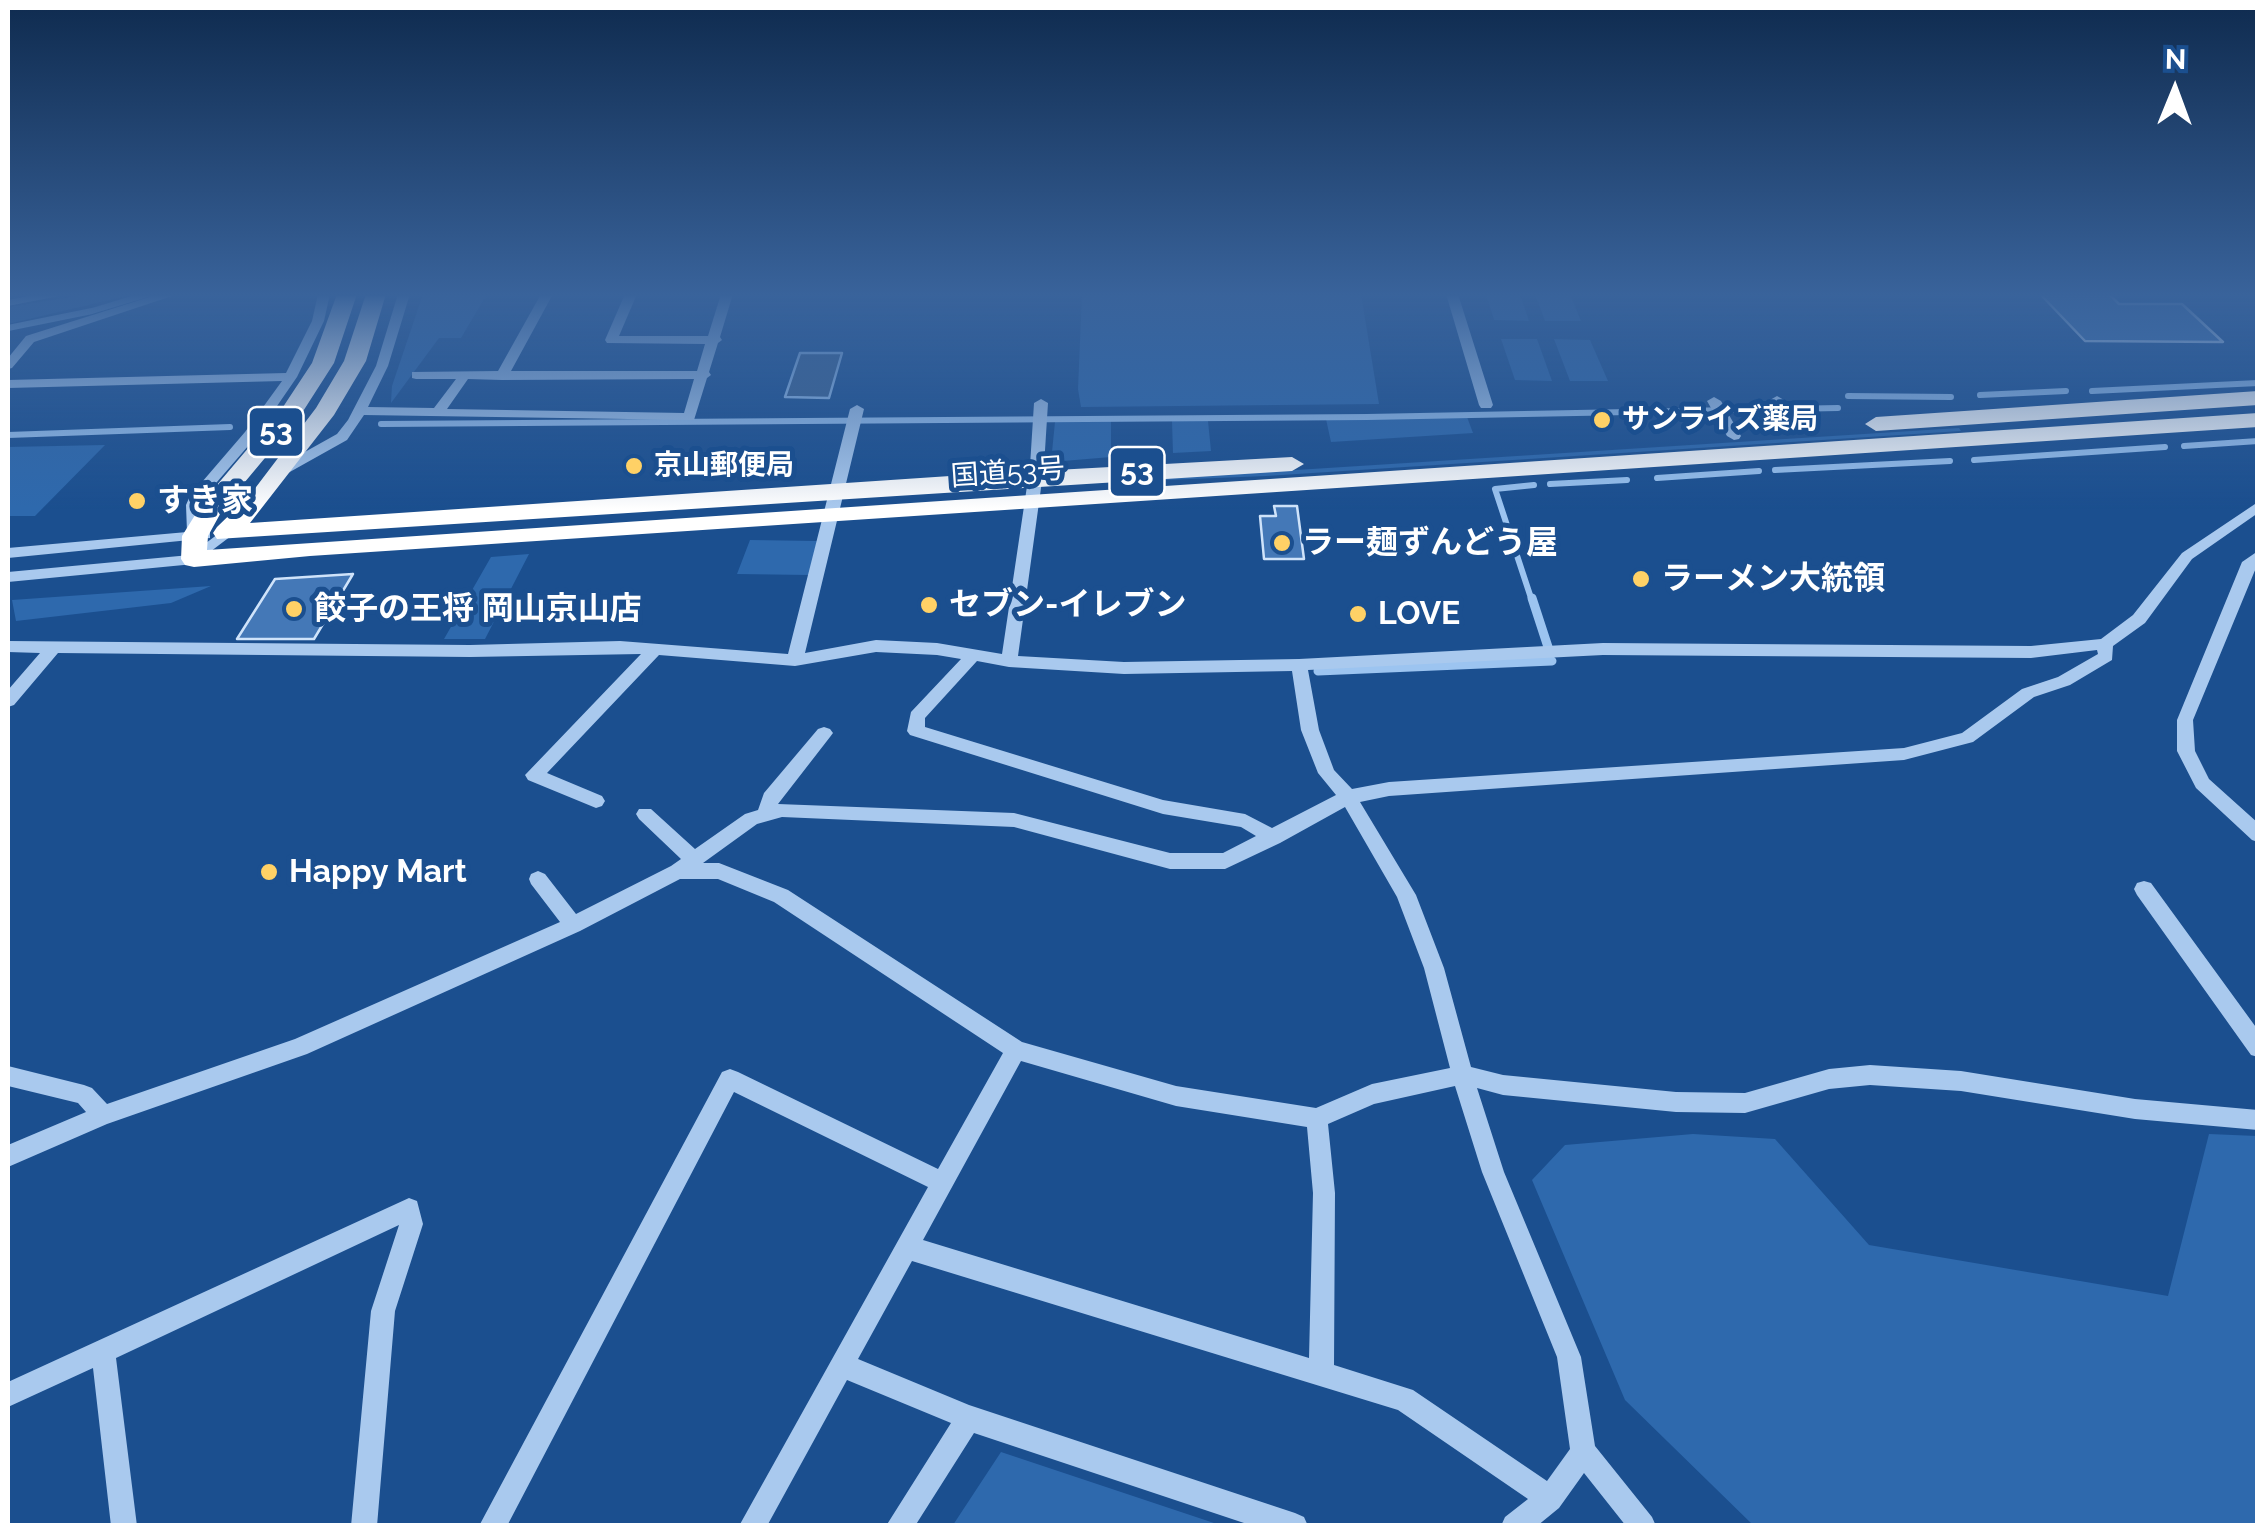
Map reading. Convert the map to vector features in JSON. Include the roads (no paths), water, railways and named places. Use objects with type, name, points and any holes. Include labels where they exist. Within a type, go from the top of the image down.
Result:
[{"type":"highway","name":"53","points":[[195,547],[214,504],[292,411],[322,366]]},
{"type":"highway","name":"53","points":[[226,533],[284,470],[351,366]]},
{"type":"highway","name":"国道53号","points":[[1033,490],[1734,436],[1784,411],[1980,416],[2258,398]]},
{"type":"highway","name":"国道53号","points":[[195,547],[1033,490],[2258,420]]},
{"type":"highway","name":"53","points":[[259,500],[266,518],[294,528]]},
{"type":"highway","name":"国道53号","points":[[294,528],[834,503]]},
{"type":"highway","name":"53","points":[[226,533],[294,528]]},
{"type":"street","points":[[195,547],[193,505],[197,496],[250,435],[297,366]]},
{"type":"street","points":[[284,470],[342,436],[382,366]]},
{"type":"street","points":[[502,376],[508,366]]},
{"type":"street","points":[[358,411],[689,416],[708,366]]},
{"type":"street","points":[[1474,366],[1486,405]]},
{"type":"street","points":[[416,375],[705,375]]},
{"type":"street","points":[[437,414],[464,376]]},
{"type":"street","points":[[8,384],[291,377]]},
{"type":"street","points":[[1717,406],[1734,436]]},
{"type":"street","points":[[1010,661],[1041,413]]},
{"type":"street","points":[[1980,416],[1998,437]]},
{"type":"street","points":[[795,660],[855,418]]},
{"type":"street","points":[[8,646],[656,649],[795,660],[876,646],[1010,661],[1124,668],[1299,665],[1603,649],[2031,652],[2105,644],[2139,619],[2188,556],[2258,506]]},
{"type":"street","points":[[8,553],[195,547],[226,533]]},
{"type":"street","points":[[8,577],[195,547],[226,533]]},
{"type":"street","points":[[2258,556],[2249,562],[2185,720],[2186,750],[2202,784],[2258,835]]},
{"type":"street","points":[[8,1156],[104,1115],[300,1048],[574,925],[686,865],[752,819],[782,810],[1014,820],[1170,861],[1225,862],[1348,797],[1389,789],[1904,754],[1967,738],[2028,693],[2064,681],[2106,656],[2105,644]]},
{"type":"street","points":[[8,701],[54,647]]},
{"type":"street","points":[[596,801],[534,775],[656,649]]},
{"type":"street","points":[[973,656],[918,716],[916,731],[1163,807],[1244,821],[1274,838]]},
{"type":"street","points":[[1299,665],[1310,730],[1326,774],[1348,797],[1406,896],[1434,968],[1493,1172],[1568,1357],[1583,1452],[1643,1526]]},
{"type":"street","points":[[766,814],[770,798],[824,732]]},
{"type":"street","points":[[645,814],[686,865],[718,871],[781,896],[1016,1050],[1176,1096],[1316,1118],[1372,1094],[1462,1075],[1503,1085],[1676,1102],[1746,1103],[1828,1079],[1870,1075],[1961,1081],[2136,1109],[2258,1120]]},
{"type":"street","points":[[538,879],[574,925]]},
{"type":"street","points":[[2144,889],[2258,1048]]},
{"type":"street","points":[[752,1526],[1016,1050]]},
{"type":"street","points":[[8,1076],[84,1095],[104,1115]]},
{"type":"street","points":[[492,1526],[730,1080],[942,1182]]},
{"type":"street","points":[[1316,1118],[1324,1193],[1322,1372]]},
{"type":"street","points":[[8,1395],[410,1209],[411,1224],[384,1310],[364,1526]]},
{"type":"street","points":[[908,1248],[1404,1398],[1550,1499]]},
{"type":"street","points":[[103,1350],[124,1526]]},
{"type":"street","points":[[841,1365],[969,1418],[1296,1526]]},
{"type":"street","points":[[900,1526],[969,1418]]},
{"type":"street","points":[[1514,1526],[1550,1499],[1583,1452]]},
{"type":"waterway","points":[[2092,391],[2258,383]]},
{"type":"waterway","points":[[1980,395],[2066,391]]},
{"type":"waterway","points":[[1848,396],[1951,397]]},
{"type":"waterway","points":[[381,424],[1367,417],[1838,408]]},
{"type":"waterway","points":[[8,435],[230,427]]},
{"type":"waterway","points":[[2184,446],[2258,441]]},
{"type":"waterway","points":[[1974,460],[2165,447]]},
{"type":"waterway","points":[[1775,470],[1950,461]]},
{"type":"waterway","points":[[1657,478],[1759,471]]},
{"type":"waterway","points":[[1550,484],[1627,480]]},
{"type":"waterway","points":[[1532,601],[1495,489],[1534,485]]},
{"type":"waterway","points":[[1532,598],[1548,647]]},
{"type":"waterway","points":[[1318,671],[1552,661]]},
{"type":"place","name":"サンライズ薬局","points":[[1602,420]]},
{"type":"place","name":"京山郵便局","points":[[634,466]]},
{"type":"place","name":"すき家","points":[[137,501]]},
{"type":"place","name":"ラー麺ずんどう屋","points":[[1282,543]]},
{"type":"place","name":"ラーメン大統領","points":[[1641,579]]},
{"type":"place","name":"セブン-イレブン","points":[[929,605]]},
{"type":"place","name":"餃子の王将 岡山京山店","points":[[294,609]]},
{"type":"place","name":"LOVE","points":[[1358,614]]},
{"type":"place","name":"Happy Mart","points":[[269,872]]}]
